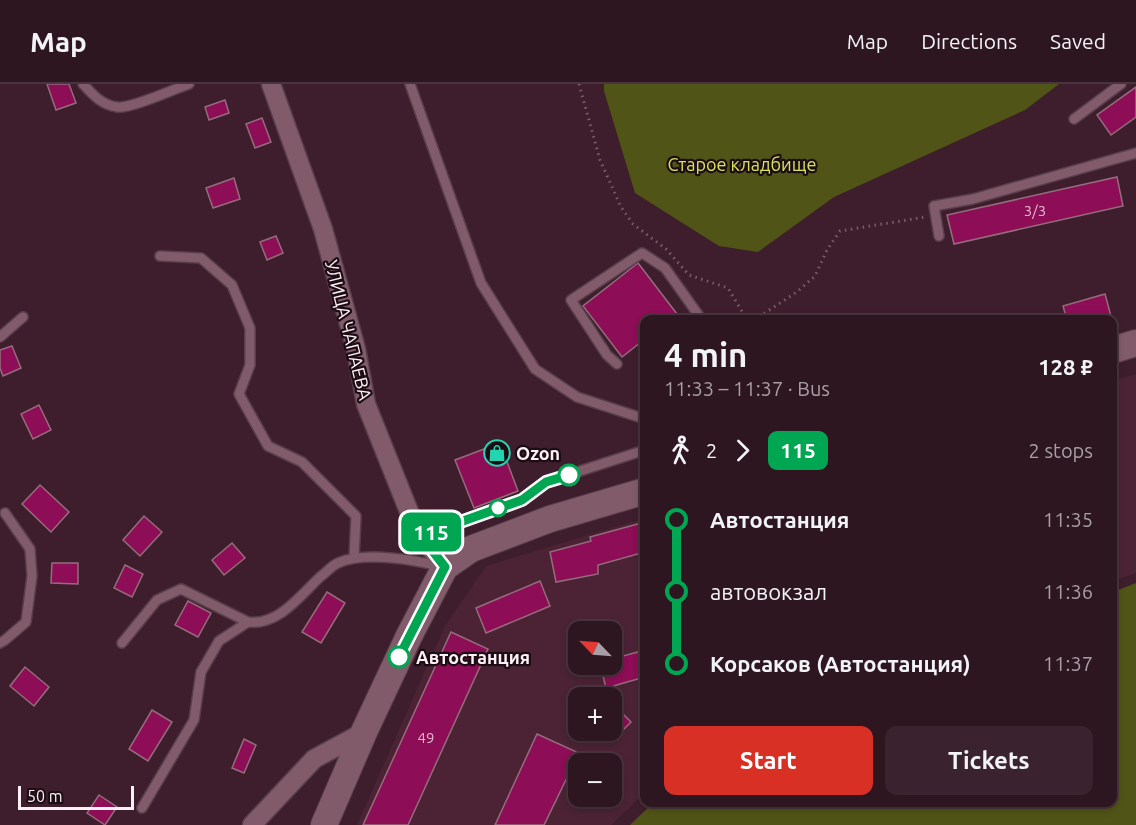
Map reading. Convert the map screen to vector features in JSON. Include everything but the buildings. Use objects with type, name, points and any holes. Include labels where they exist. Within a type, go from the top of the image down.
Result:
[{"type":"main road","points":[[1117,349],[1136,343]]},
{"type":"main road","points":[[324,825],[409,636],[445,567],[471,549],[550,519],[640,492]]},
{"type":"street","name":"УЛИЦА ЧАПАЕВА","points":[[271,84],[323,229],[356,349],[366,404],[416,529],[445,567]]},
{"type":"street","points":[[252,825],[314,759],[364,732]]},
{"type":"lane","points":[[83,84],[98,100],[119,108],[189,84]]},
{"type":"lane","points":[[410,84],[481,283],[535,369],[577,397],[640,417]]},
{"type":"lane","points":[[1074,119],[1120,84]]},
{"type":"lane","points":[[939,236],[934,206],[973,199],[1136,153]]},
{"type":"lane","points":[[617,364],[607,355],[571,300],[642,253],[665,268],[698,315]]},
{"type":"lane","points":[[160,256],[201,258],[232,285],[250,328],[250,365],[239,394],[268,446],[302,462],[356,516],[354,558]]},
{"type":"lane","points":[[0,337],[23,317]]},
{"type":"lane","points":[[421,536],[522,500],[546,482],[640,452]]},
{"type":"lane","points":[[0,643],[26,622],[32,576],[30,549],[5,513]]},
{"type":"lane","points":[[122,643],[157,600],[181,589],[248,622],[260,624],[280,615],[336,563],[354,558],[412,560],[445,567]]},
{"type":"lane","points":[[142,808],[194,720],[201,672],[219,641],[248,622]]},
{"type":"path","points":[[579,84],[600,160],[621,207],[633,225],[666,249],[689,275],[728,288],[744,315]]},
{"type":"path","points":[[762,315],[797,292],[816,276],[827,250],[840,231],[929,216]]},
{"type":"shaded area","points":[[1136,374],[1136,573],[1117,580],[1117,380]]},
{"type":"shaded area","points":[[640,520],[640,798],[611,825],[357,825],[445,626],[486,566]]},
{"type":"green space","name":"Старое кладбище","points":[[604,84],[1059,84],[1025,110],[834,197],[758,252],[719,246],[635,193],[604,91]]},
{"type":"green space","points":[[1136,583],[1136,825],[630,825],[649,807],[1117,807],[1117,590]]},
{"type":"bus line","name":"115","points":[[399,657],[445,567],[421,536],[522,500],[546,482],[569,475]]},
{"type":"place","name":"Ozon","points":[[497,453]]},
{"type":"place","name":"Автостанция","points":[[399,657]]}]
